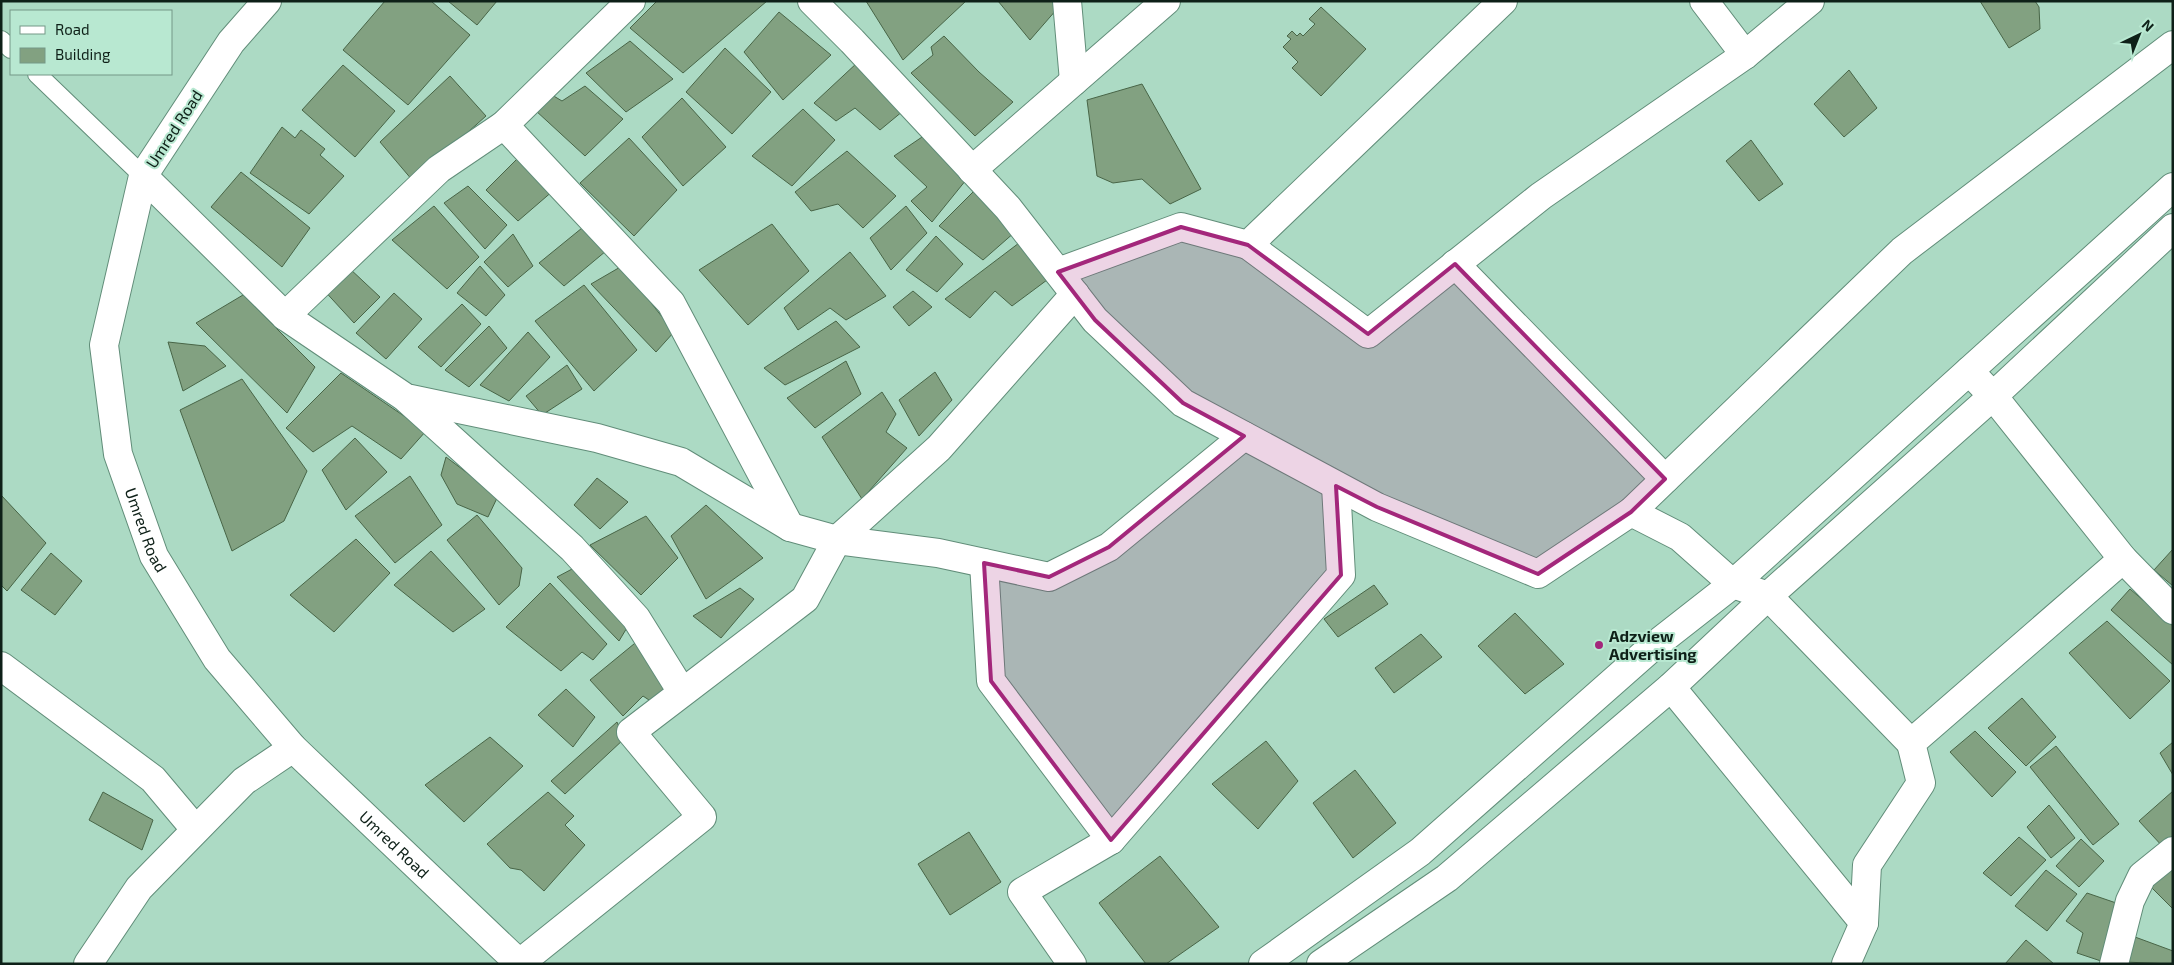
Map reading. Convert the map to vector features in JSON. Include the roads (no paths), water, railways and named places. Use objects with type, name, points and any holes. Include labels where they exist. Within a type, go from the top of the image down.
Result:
[{"type":"street","name":"Umred Road","points":[[267,1],[231,42],[143,176],[104,345],[118,454],[154,556],[217,659],[293,748],[520,964]]},
{"type":"street","points":[[285,316],[439,169],[504,125],[631,1]]},
{"type":"street","points":[[812,1],[852,41],[1008,208],[1095,320],[1183,403],[1377,507],[1538,574],[1631,512],[1902,251],[2173,45]]},
{"type":"street","points":[[1067,1],[1074,81]]},
{"type":"street","points":[[972,170],[1166,1]]},
{"type":"street","points":[[1248,245],[1503,1]]},
{"type":"street","points":[[1704,1],[1745,55]]},
{"type":"street","points":[[1058,272],[1181,227],[1248,245],[1368,334],[1541,196],[1745,55],[1810,1]]},
{"type":"street","points":[[504,125],[671,303],[790,527]]},
{"type":"street","points":[[143,176],[285,316],[406,398],[572,548],[636,618],[682,692]]},
{"type":"street","points":[[1264,964],[1420,852],[1650,649],[1733,584],[2173,187]]},
{"type":"street","points":[[1321,964],[1447,878],[1671,687],[1768,596],[1992,396],[2173,228]]},
{"type":"street","points":[[1456,264],[1665,479]]},
{"type":"street","points":[[520,964],[702,817],[631,732],[805,599],[837,540],[939,448],[1076,294]]},
{"type":"street","points":[[1969,371],[1992,396],[2123,559],[2173,610]]},
{"type":"street","points":[[406,398],[597,438],[681,462],[790,527],[837,540],[938,553],[1049,577],[1109,547],[1244,436]]},
{"type":"street","points":[[1072,964],[1022,892],[1111,840],[1342,575],[1336,486]]},
{"type":"street","points":[[1631,512],[1680,537],[1733,584],[1768,596],[1911,742],[1921,783],[1867,865],[1864,923],[1846,964]]},
{"type":"street","points":[[1911,742],[2123,559]]},
{"type":"street","points":[[984,563],[991,681],[1111,840]]},
{"type":"street","points":[[1,666],[153,779],[195,829]]},
{"type":"street","points":[[1671,687],[1864,923]]},
{"type":"street","points":[[88,964],[139,888],[244,781],[293,748]]},
{"type":"street","points":[[2114,964],[2130,901],[2142,876],[2173,851]]},
{"type":"lane","points":[[37,75],[143,176]]},
{"type":"place","name":"Adzview Advertising","points":[[1599,645]]}]
